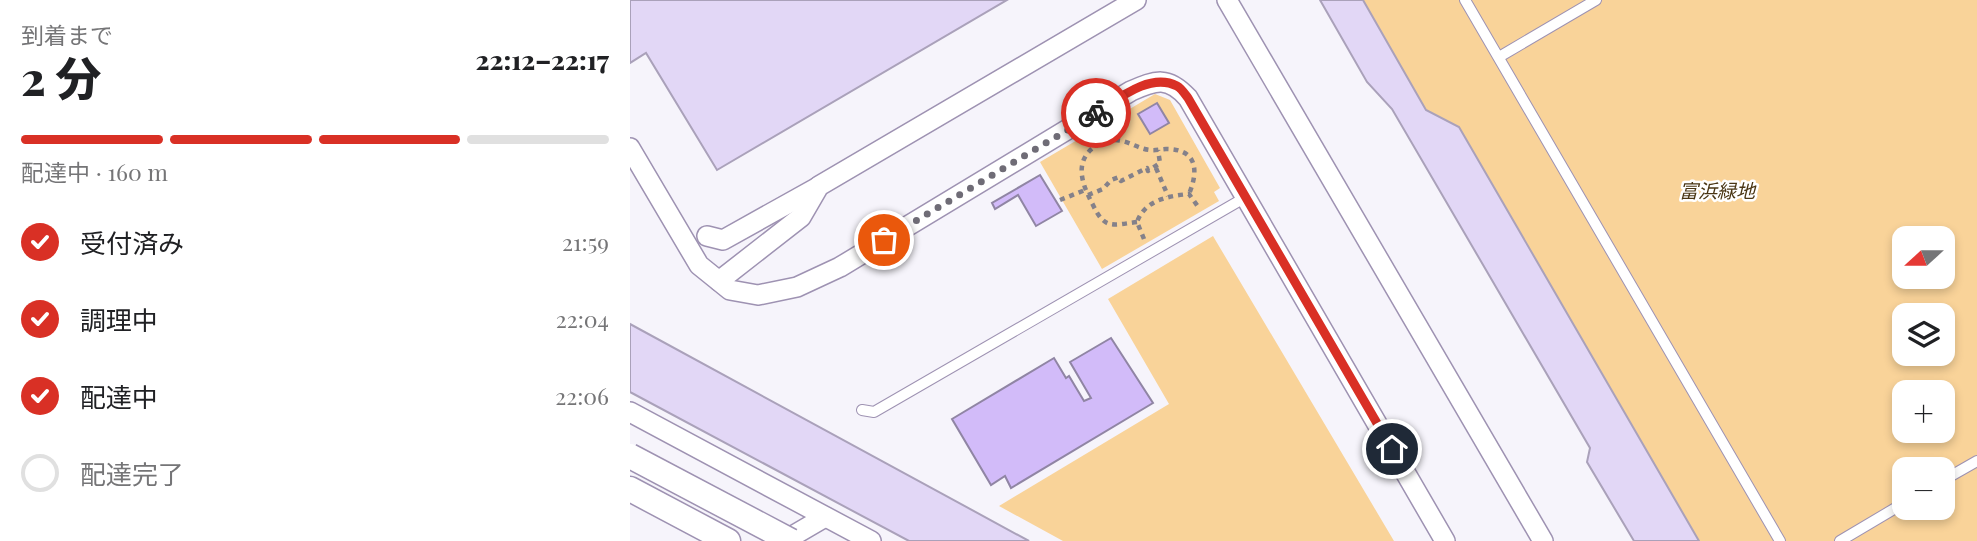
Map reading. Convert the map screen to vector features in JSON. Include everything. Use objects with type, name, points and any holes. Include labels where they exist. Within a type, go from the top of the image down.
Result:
[{"type":"street","points":[[707,236],[723,240],[1136,0]]},
{"type":"street","points":[[1227,0],[1543,541]]},
{"type":"street","points":[[630,148],[699,265],[730,290],[758,295],[797,287],[829,272],[1132,91],[1156,80],[1177,86],[1188,98],[1445,541]]},
{"type":"street","points":[[719,281],[800,217],[819,186]]},
{"type":"street","points":[[630,412],[871,541]]},
{"type":"street","points":[[630,456],[791,541]]},
{"type":"street","points":[[630,488],[728,541]]},
{"type":"street","points":[[784,541],[825,517]]},
{"type":"lane","points":[[1465,0],[1780,541]]},
{"type":"lane","points":[[1499,57],[1596,0]]},
{"type":"lane","points":[[862,410],[874,412],[1246,197]]},
{"type":"lane","points":[[1955,474],[1977,461]]},
{"type":"lane","points":[[1840,541],[1892,510]]},
{"type":"path","points":[[1137,222],[1110,226],[1101,220],[1087,193],[1081,165],[1083,159],[1101,143],[1112,140],[1129,142],[1149,150],[1183,151],[1195,168],[1195,179],[1189,194]]},
{"type":"path","points":[[1060,200],[1103,189],[1111,180],[1119,177],[1121,181],[1147,168],[1148,171],[1156,167],[1160,163],[1158,150]]},
{"type":"path","points":[[1156,167],[1168,196]]},
{"type":"path","points":[[1151,253],[1137,222],[1140,213],[1168,196],[1189,194]]},
{"type":"path","points":[[1189,194],[1208,220]]},
{"type":"green space","name":"富浜緑地","points":[[1363,0],[1977,0],[1977,541],[1699,541],[1459,127],[1426,110]]},
{"type":"green space","points":[[1155,94],[1170,100],[1220,188],[1214,192],[1219,201],[1102,269],[1040,162]]},
{"type":"green space","points":[[1213,236],[1394,541],[1063,541],[999,506],[1169,404],[1108,299]]},
{"type":"shaded area","points":[[630,0],[1007,0],[717,170],[646,53],[630,63]]},
{"type":"shaded area","points":[[1320,0],[1363,0],[1426,110],[1459,127],[1699,541],[1634,541],[1587,462],[1590,448],[1392,109],[1367,82]]},
{"type":"shaded area","points":[[630,324],[1029,541],[909,541],[630,392]]},
{"type":"building","points":[[1157,103],[1169,123],[1150,134],[1138,114]]},
{"type":"building","points":[[1040,175],[1062,211],[1036,226],[1018,195],[995,209],[992,203]]},
{"type":"building","points":[[1111,338],[1153,403],[1011,488],[1005,476],[991,485],[952,419],[1054,358],[1084,401],[1091,398],[1070,362]]},
{"type":"way so far","points":[[884,240],[1096,113]]},
{"type":"route","points":[[1096,113],[1156,80],[1177,86],[1188,98],[1392,449]]}]
